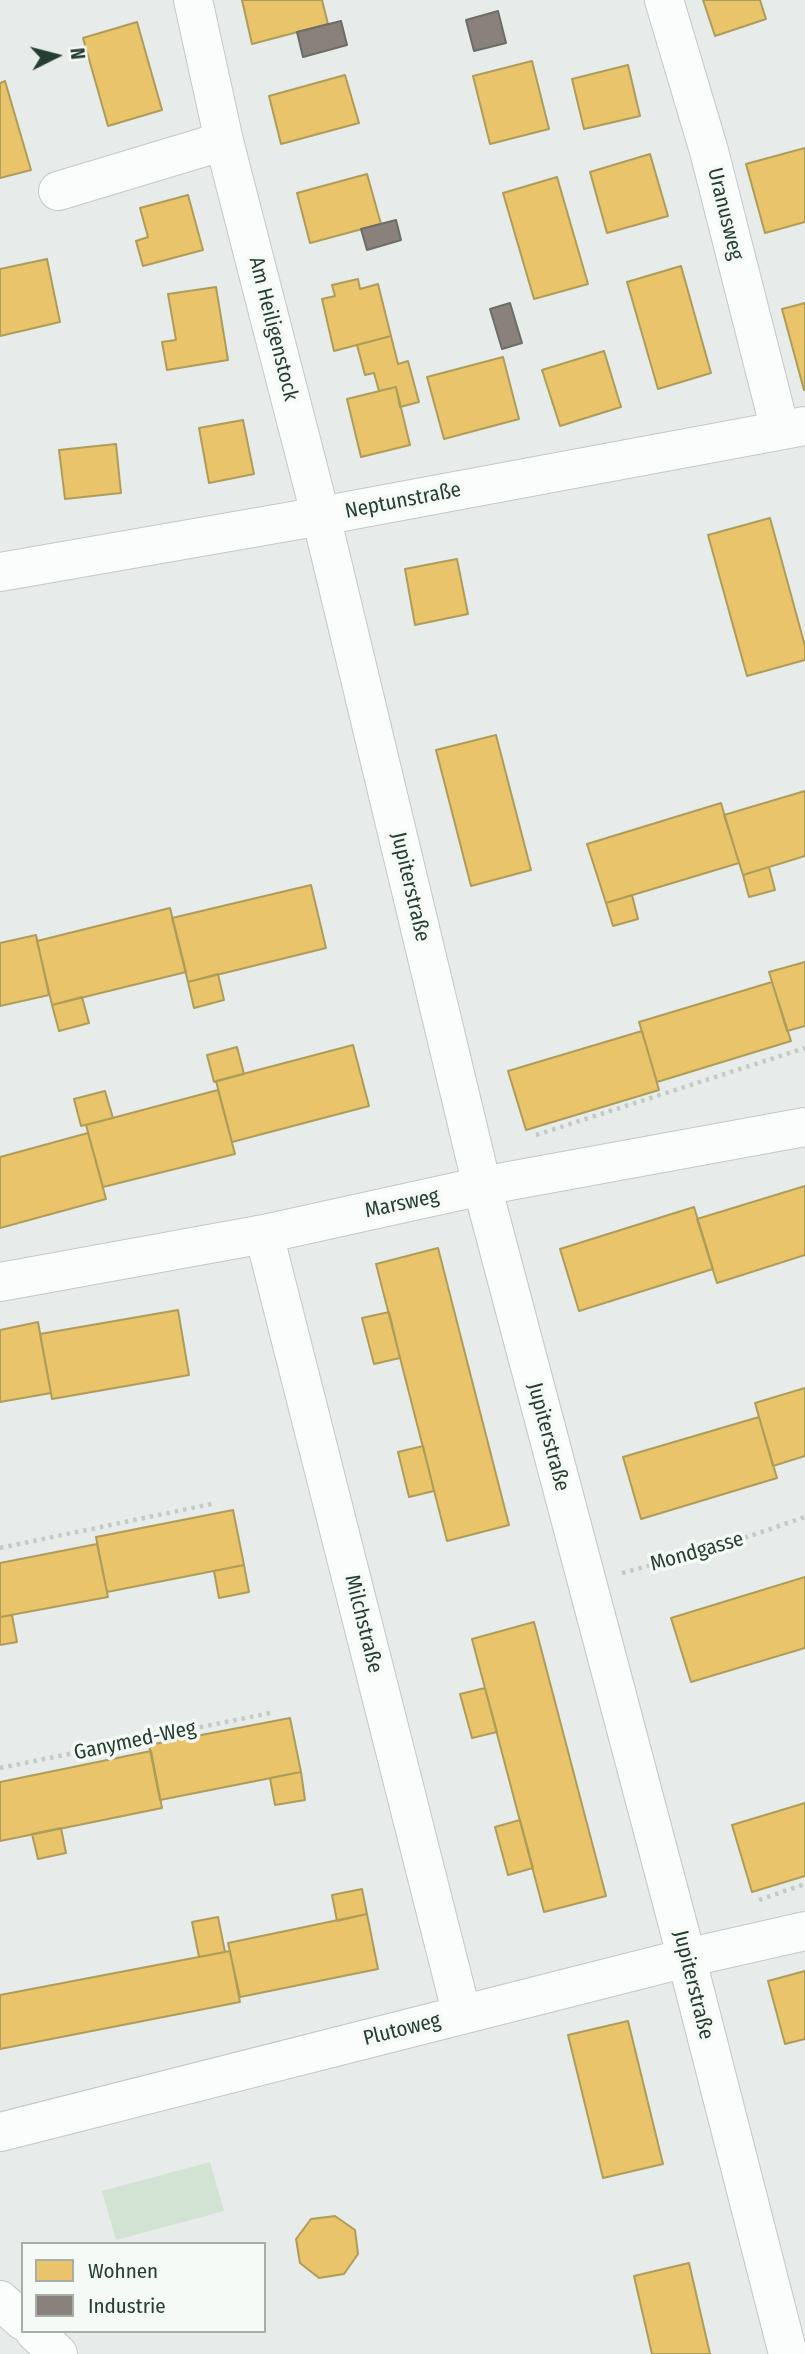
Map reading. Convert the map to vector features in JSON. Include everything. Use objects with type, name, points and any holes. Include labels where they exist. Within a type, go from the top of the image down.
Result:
[{"type":"street","name":"Am Heiligenstock","points":[[193,0],[225,141],[321,516]]},
{"type":"street","name":"Uranusweg","points":[[664,0],[792,428]]},
{"type":"street","points":[[58,191],[225,141]]},
{"type":"street","name":"Neptunstraße","points":[[0,572],[321,516],[792,428]]},
{"type":"street","name":"Jupiterstraße","points":[[321,516],[482,1186],[788,2354]]},
{"type":"street","name":"Marsweg","points":[[0,1282],[264,1234],[482,1186],[805,1127]]},
{"type":"street","name":"Milchstraße","points":[[264,1234],[462,2015]]},
{"type":"street","name":"Plutoweg","points":[[0,2132],[686,1958],[805,1931]]},
{"type":"street","points":[[0,2300],[21,2319]]},
{"type":"street","points":[[36,2333],[58,2354]]},
{"type":"path","points":[[527,1138],[805,1048]]},
{"type":"path","points":[[0,1548],[216,1503]]},
{"type":"path","name":"Mondgasse","points":[[587,1583],[715,1548],[805,1517]]},
{"type":"path","name":"Ganymed-Weg","points":[[0,1768],[270,1713]]},
{"type":"green space","points":[[210,2162],[224,2211],[116,2240],[102,2191]]},
{"type":"building: Wohnen","points":[[242,0],[322,0],[328,24],[252,44]]},
{"type":"building: Wohnen","points":[[703,0],[760,0],[766,19],[715,36]]},
{"type":"building: Wohnen","points":[[137,22],[162,110],[108,126],[83,38]]},
{"type":"building: Wohnen","points":[[532,61],[549,129],[490,144],[473,76]]},
{"type":"building: Wohnen","points":[[628,65],[640,116],[584,129],[572,79]]},
{"type":"building: Wohnen","points":[[345,75],[359,123],[281,144],[269,96]]},
{"type":"building: Wohnen","points":[[5,81],[31,170],[0,178],[0,83]]},
{"type":"building: Wohnen","points":[[805,148],[805,222],[765,233],[746,164]]},
{"type":"building: Wohnen","points":[[650,154],[668,216],[607,233],[590,172]]},
{"type":"building: Wohnen","points":[[367,174],[381,224],[310,243],[297,193]]},
{"type":"building: Wohnen","points":[[557,177],[588,284],[534,299],[503,193]]},
{"type":"building: Wohnen","points":[[188,195],[203,250],[143,266],[136,241],[148,237],[140,208]]},
{"type":"building: Wohnen","points":[[47,259],[60,322],[0,336],[0,269]]},
{"type":"building: Wohnen","points":[[681,266],[711,373],[658,389],[627,282]]},
{"type":"building: Wohnen","points":[[358,279],[360,289],[378,284],[391,336],[334,351],[322,299],[335,296],[332,285]]},
{"type":"building: Wohnen","points":[[216,287],[228,360],[167,370],[162,342],[176,340],[168,294]]},
{"type":"building: Wohnen","points":[[805,303],[805,390],[804,390],[782,309]]},
{"type":"building: Wohnen","points":[[391,336],[398,364],[408,361],[419,402],[400,407],[396,387],[379,391],[374,373],[365,375],[357,345]]},
{"type":"building: Wohnen","points":[[604,351],[621,407],[560,426],[542,370]]},
{"type":"building: Wohnen","points":[[503,357],[519,419],[444,439],[427,377]]},
{"type":"building: Wohnen","points":[[396,387],[410,445],[361,457],[347,399]]},
{"type":"building: Wohnen","points":[[243,420],[254,474],[209,483],[199,428]]},
{"type":"building: Wohnen","points":[[116,444],[121,493],[65,499],[59,450]]},
{"type":"building: Wohnen","points":[[770,518],[805,646],[805,660],[747,676],[708,535]]},
{"type":"building: Wohnen","points":[[457,559],[468,614],[415,625],[405,569]]},
{"type":"building: Wohnen","points":[[496,735],[531,870],[471,886],[436,750]]},
{"type":"building: Wohnen","points":[[805,791],[805,856],[743,875],[724,815]]},
{"type":"building: Wohnen","points":[[721,803],[739,863],[606,903],[587,844]]},
{"type":"building: Wohnen","points":[[769,867],[775,890],[749,897],[743,875]]},
{"type":"building: Wohnen","points":[[311,885],[326,948],[188,982],[172,918]]},
{"type":"building: Wohnen","points":[[632,895],[638,919],[613,926],[606,903]]},
{"type":"building: Wohnen","points":[[170,908],[186,972],[52,1005],[37,941]]},
{"type":"building: Wohnen","points":[[36,935],[49,995],[0,1006],[0,943]]},
{"type":"building: Wohnen","points":[[805,962],[805,1026],[787,1031],[769,972]]},
{"type":"building: Wohnen","points":[[218,974],[224,1000],[194,1008],[188,982]]},
{"type":"building: Wohnen","points":[[772,982],[791,1041],[657,1082],[639,1022]]},
{"type":"building: Wohnen","points":[[82,997],[89,1023],[59,1031],[52,1005]]},
{"type":"building: Wohnen","points":[[642,1031],[659,1090],[526,1130],[508,1071]]},
{"type":"building: Wohnen","points":[[353,1045],[369,1106],[232,1142],[216,1081]]},
{"type":"building: Wohnen","points":[[237,1047],[244,1074],[214,1082],[207,1055]]},
{"type":"building: Wohnen","points":[[218,1090],[235,1154],[103,1187],[86,1125]]},
{"type":"building: Wohnen","points":[[105,1091],[113,1118],[81,1126],[74,1099]]},
{"type":"building: Wohnen","points":[[88,1133],[106,1199],[0,1228],[0,1157]]},
{"type":"building: Wohnen","points":[[805,1186],[805,1255],[717,1283],[697,1219]]},
{"type":"building: Wohnen","points":[[694,1207],[713,1269],[579,1311],[560,1249]]},
{"type":"building: Wohnen","points":[[438,1248],[509,1525],[447,1541],[376,1264]]},
{"type":"building: Wohnen","points":[[178,1310],[189,1375],[52,1399],[40,1334]]},
{"type":"building: Wohnen","points":[[389,1312],[400,1358],[374,1364],[362,1318]]},
{"type":"building: Wohnen","points":[[38,1322],[51,1393],[0,1402],[0,1330]]},
{"type":"building: Wohnen","points":[[805,1388],[805,1456],[773,1466],[755,1403]]},
{"type":"building: Wohnen","points":[[759,1417],[777,1478],[641,1519],[623,1457]]},
{"type":"building: Wohnen","points":[[423,1446],[434,1491],[409,1497],[398,1452]]},
{"type":"building: Wohnen","points":[[233,1510],[244,1565],[107,1592],[96,1537]]},
{"type":"building: Wohnen","points":[[97,1544],[108,1597],[0,1617],[0,1563]]},
{"type":"building: Wohnen","points":[[244,1565],[249,1592],[219,1598],[214,1571]]},
{"type":"building: Wohnen","points":[[805,1577],[805,1648],[691,1682],[671,1618]]},
{"type":"building: Wohnen","points":[[12,1615],[17,1642],[0,1645],[0,1617]]},
{"type":"building: Wohnen","points":[[534,1622],[606,1896],[544,1912],[472,1639]]},
{"type":"building: Wohnen","points":[[485,1688],[497,1732],[472,1738],[460,1694]]},
{"type":"building: Wohnen","points":[[290,1718],[301,1772],[160,1800],[149,1745]]},
{"type":"building: Wohnen","points":[[151,1751],[162,1808],[0,1841],[0,1782]]},
{"type":"building: Wohnen","points":[[301,1772],[305,1800],[275,1805],[270,1778]]},
{"type":"building: Wohnen","points":[[805,1803],[805,1876],[752,1892],[732,1825]]},
{"type":"building: Wohnen","points":[[520,1820],[533,1868],[508,1875],[495,1827]]},
{"type":"building: Wohnen","points":[[61,1828],[66,1853],[38,1859],[32,1834]]},
{"type":"building: Wohnen","points":[[362,1889],[367,1914],[337,1921],[332,1895]]},
{"type":"building: Wohnen","points":[[367,1914],[378,1969],[240,1997],[228,1943]]},
{"type":"building: Wohnen","points":[[218,1917],[225,1952],[199,1957],[192,1922]]},
{"type":"building: Wohnen","points":[[230,1951],[240,2002],[0,2049],[0,1995]]},
{"type":"building: Wohnen","points":[[805,1971],[805,2039],[785,2044],[768,1981]]},
{"type":"building: Wohnen","points":[[628,2021],[663,2164],[603,2178],[568,2035]]},
{"type":"building: Wohnen","points":[[335,2216],[355,2230],[358,2254],[344,2274],[319,2278],[300,2263],[296,2239],[311,2219]]},
{"type":"building: Wohnen","points":[[689,2263],[710,2354],[652,2354],[634,2276]]},
{"type":"building: Industrie","points":[[498,11],[506,43],[474,51],[466,20]]},
{"type":"building: Industrie","points":[[341,21],[347,45],[303,57],[297,32]]},
{"type":"building: Industrie","points":[[396,220],[401,240],[367,250],[361,229]]},
{"type":"building: Industrie","points":[[510,303],[522,343],[502,349],[490,309]]}]
